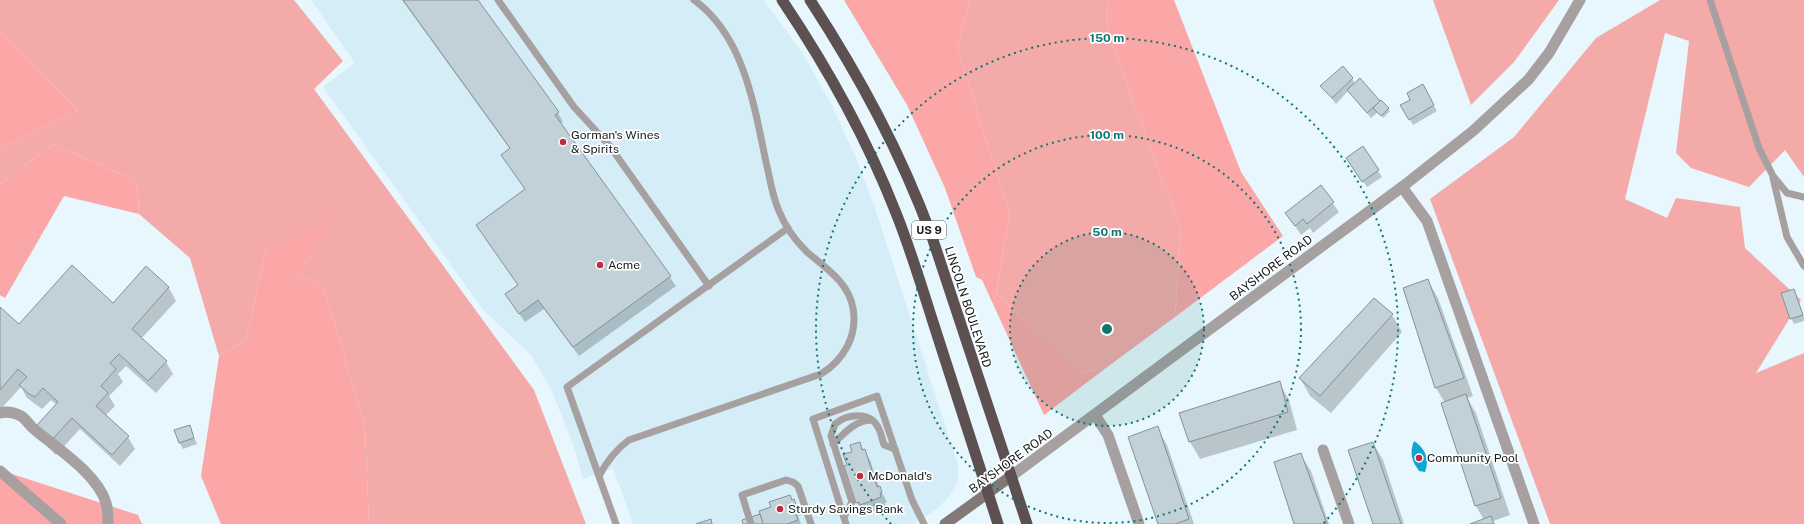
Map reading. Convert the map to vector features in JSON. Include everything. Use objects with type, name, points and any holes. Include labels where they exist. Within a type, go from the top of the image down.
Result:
[{"type":"highway","name":"US 9","points":[[782,0],[807,38],[844,103],[878,169],[897,214],[917,271],[998,524]]},
{"type":"highway","name":"LINCOLN BOULEVARD","points":[[810,0],[839,45],[879,115],[917,197],[932,237],[1010,477],[1027,524]]},
{"type":"main road","name":"BAYSHORE ROAD","points":[[945,524],[1010,477]]},
{"type":"street","name":"BAYSHORE ROAD","points":[[1010,477],[1402,187],[1473,132],[1528,80],[1549,53],[1580,0]]},
{"type":"street","points":[[1402,187],[1427,221],[1534,524]]},
{"type":"street","points":[[0,412],[13,413],[22,417],[32,428],[72,458],[85,472],[106,502],[108,524]]},
{"type":"street","points":[[1095,415],[1108,435],[1139,524]]},
{"type":"street","points":[[1323,450],[1349,524]]},
{"type":"street","points":[[0,472],[61,524]]},
{"type":"lane","points":[[498,0],[574,107],[609,146],[708,286]]},
{"type":"lane","points":[[599,476],[612,455],[620,446],[629,440],[815,377],[833,366],[844,353],[852,337],[854,328],[852,306],[848,294],[839,279],[805,250],[788,228],[776,205],[754,102],[742,68],[722,29],[707,11],[694,0]]},
{"type":"lane","points":[[1710,0],[1759,148],[1773,176],[1787,193],[1804,197]]},
{"type":"lane","points":[[1773,176],[1786,237],[1804,266]]},
{"type":"lane","points":[[616,524],[567,387],[788,228]]},
{"type":"lane","points":[[845,521],[813,419],[877,396],[914,506],[924,524]]},
{"type":"lane","points":[[845,521],[852,502],[833,444],[831,431],[835,424],[838,421],[854,416],[863,416],[871,420],[878,427],[884,445],[895,449]]},
{"type":"lane","points":[[833,444],[854,425],[871,420]]},
{"type":"lane","points":[[751,524],[742,495],[780,481],[791,480],[798,486],[812,524]]},
{"type":"shaded area","points":[[0,0],[294,0],[343,61],[314,89],[534,390],[586,524],[369,524],[365,426],[324,288],[298,274],[336,220],[266,249],[246,340],[219,356],[190,258],[139,214],[137,181],[53,144],[0,184],[0,149],[78,110],[0,31]]},
{"type":"shaded area","points":[[311,0],[764,0],[803,54],[831,104],[856,158],[876,211],[958,465],[958,481],[950,495],[938,508],[913,524],[633,524],[613,468],[583,479],[573,444],[551,389],[531,355],[484,311],[323,87],[355,63]]},
{"type":"shaded area","points":[[844,0],[970,0],[957,49],[1010,213],[996,293],[1081,372],[1106,368],[1044,415],[982,280],[976,277],[945,188],[907,105]]},
{"type":"shaded area","points":[[970,0],[1107,0],[1108,32],[1181,231],[1175,317],[1106,368],[1081,372],[996,293],[1010,213],[957,49]]},
{"type":"shaded area","points":[[1107,0],[1174,0],[1241,172],[1283,236],[1175,317],[1181,231],[1108,32]]},
{"type":"shaded area","points":[[1433,0],[1559,0],[1514,62],[1471,105]]},
{"type":"shaded area","points":[[1660,0],[1804,0],[1804,177],[1785,150],[1749,187],[1691,168],[1676,153],[1689,41],[1665,33],[1625,199],[1667,218],[1676,198],[1740,207],[1745,248],[1801,300],[1756,373],[1804,353],[1804,524],[1550,524],[1430,199],[1514,137],[1596,38]]},
{"type":"shaded area","points":[[0,31],[78,110],[0,149]]},
{"type":"shaded area","points":[[53,144],[137,181],[139,214],[64,196],[5,298],[0,295],[0,184]]},
{"type":"shaded area","points":[[337,219],[298,274],[324,288],[365,426],[369,524],[221,524],[201,476],[219,356],[246,340],[266,249]]},
{"type":"shaded area","points":[[0,470],[138,515],[142,524],[0,524]]},
{"type":"water","name":"Community Pool","points":[[1414,441],[1424,450],[1426,454],[1427,463],[1425,472],[1419,471],[1413,461],[1412,450]]},
{"type":"building","points":[[403,0],[478,0],[559,112],[555,115],[671,276],[573,347],[538,300],[519,314],[505,294],[518,285],[476,225],[525,189],[501,155],[510,148]]},
{"type":"building","points":[[1343,66],[1353,78],[1332,98],[1320,86]]},
{"type":"building","points":[[1360,78],[1380,101],[1367,113],[1347,90]]},
{"type":"building","points":[[1423,84],[1434,105],[1409,120],[1400,105],[1410,100],[1407,93]]},
{"type":"building","points":[[1381,100],[1389,108],[1381,116],[1373,108]]},
{"type":"building","points":[[1363,146],[1379,170],[1362,182],[1346,158]]},
{"type":"building","points":[[1321,185],[1334,202],[1307,224],[1303,219],[1295,226],[1285,213]]},
{"type":"building","points":[[72,265],[113,303],[146,266],[169,287],[132,329],[167,361],[148,381],[119,354],[110,363],[116,369],[101,386],[108,393],[96,406],[129,436],[112,455],[72,418],[49,443],[35,430],[38,424],[58,402],[43,388],[35,397],[29,394],[19,385],[27,377],[18,369],[0,390],[0,307],[19,324]]},
{"type":"building","points":[[1428,279],[1464,378],[1435,388],[1403,288]]},
{"type":"building","points":[[1794,289],[1803,315],[1790,319],[1781,293]]},
{"type":"building","points":[[1374,298],[1393,314],[1320,396],[1299,378]]},
{"type":"building","points":[[1280,381],[1288,412],[1189,442],[1179,413]]},
{"type":"building","points":[[1466,394],[1501,498],[1475,506],[1441,403]]},
{"type":"building","points":[[190,425],[194,438],[179,443],[174,430]]},
{"type":"building","points":[[1158,426],[1189,519],[1175,524],[1158,524],[1128,437]]},
{"type":"building","name":"McDonald's","points":[[860,442],[862,450],[865,449],[877,487],[880,486],[882,492],[880,493],[881,497],[860,505],[859,502],[856,503],[844,466],[847,465],[843,454],[852,452],[850,445]]},
{"type":"building","points":[[1373,442],[1401,524],[1373,524],[1348,450]]},
{"type":"building","points":[[1301,453],[1327,524],[1294,524],[1274,462]]},
{"type":"building","name":"Sturdy Savings Bank","points":[[790,495],[792,500],[794,499],[796,505],[793,506],[798,520],[787,524],[763,524],[759,511],[771,507],[769,502]]},
{"type":"building","points":[[760,514],[763,524],[743,524],[742,520]]},
{"type":"building","points":[[1491,516],[1494,524],[1470,524]]},
{"type":"building","points":[[711,519],[712,524],[696,524]]},
{"type":"place","name":"Gorman's Wines & Spirits","points":[[563,142]]},
{"type":"place","name":"Acme","points":[[600,265]]},
{"type":"place","name":"Community Pool","points":[[1419,458]]},
{"type":"place","name":"McDonald's","points":[[860,476]]},
{"type":"place","name":"Sturdy Savings Bank","points":[[780,509]]}]
